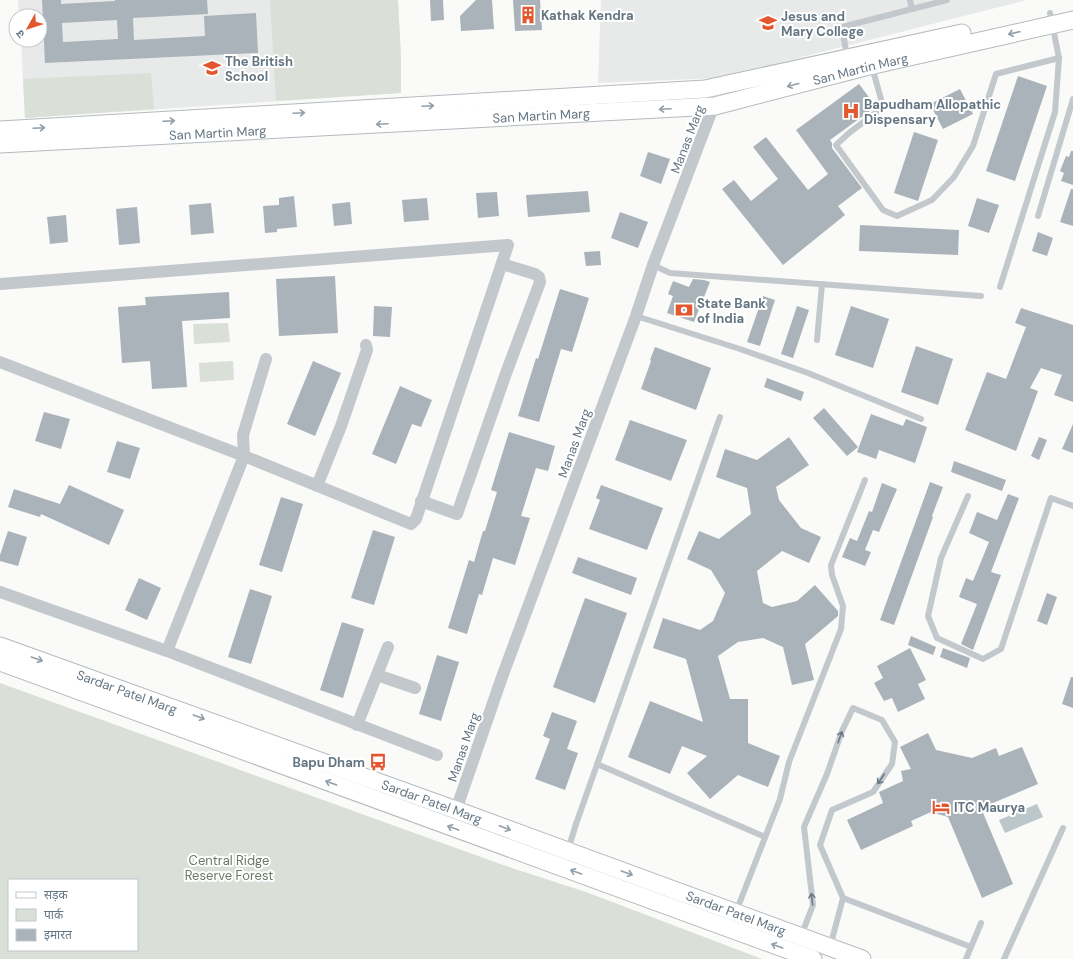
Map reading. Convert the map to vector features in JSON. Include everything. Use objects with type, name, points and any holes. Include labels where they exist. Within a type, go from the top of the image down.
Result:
[{"type":"street","name":"San Martin Marg","points":[[0,144],[715,106],[1052,19],[1073,8]]},
{"type":"street","name":"San Martin Marg","points":[[0,130],[705,89],[847,58],[1052,19],[1073,20]]},
{"type":"street","name":"Manas Marg","points":[[456,810],[502,677],[636,316],[653,265],[715,106],[721,86]]},
{"type":"street","points":[[0,284],[508,245],[416,519],[414,522],[408,524],[244,456],[0,362]]},
{"type":"street","points":[[421,502],[457,514],[505,376],[540,282],[539,277],[535,274],[502,264]]},
{"type":"street","points":[[317,486],[341,426],[367,350],[366,345]]},
{"type":"street","points":[[166,651],[244,456],[243,435],[266,359]]},
{"type":"street","points":[[0,592],[166,651],[437,755]]},
{"type":"street","name":"Sardar Patel Marg","points":[[0,646],[456,810],[862,959]]},
{"type":"street","points":[[357,725],[388,647]]},
{"type":"street","name":"Sardar Patel Marg","points":[[0,662],[813,959]]},
{"type":"street","points":[[377,674],[415,688]]},
{"type":"lane","points":[[910,0],[912,9]]},
{"type":"lane","points":[[847,58],[842,27],[947,0]]},
{"type":"lane","points":[[1000,287],[1055,112],[1059,58],[1052,19]]},
{"type":"lane","points":[[872,65],[881,99],[878,111],[836,145],[883,210],[897,216],[932,200],[954,178],[973,146],[996,74],[1059,58]]},
{"type":"lane","points":[[1038,216],[1073,99]]},
{"type":"lane","points":[[653,265],[670,273],[981,296]]},
{"type":"lane","points":[[817,340],[822,284]]},
{"type":"lane","points":[[636,316],[753,354],[921,419]]},
{"type":"lane","points":[[568,852],[576,824],[720,417]]},
{"type":"lane","points":[[736,912],[780,799],[789,762],[841,629],[843,606],[832,575],[831,565],[865,480]]},
{"type":"lane","points":[[968,496],[940,558],[928,616],[937,638],[983,659],[1001,649],[1051,498],[1073,506]]},
{"type":"lane","points":[[801,936],[813,905],[804,827],[827,774],[842,731],[853,708],[882,720],[895,742],[892,764],[873,792],[832,810],[820,845],[844,898],[830,947]]},
{"type":"lane","points":[[597,764],[766,837]]},
{"type":"lane","points":[[1004,959],[1063,828]]},
{"type":"lane","points":[[844,898],[971,947]]},
{"type":"lane","points":[[966,959],[981,922]]},
{"type":"shaded area","name":"The British School","points":[[18,0],[398,0],[401,93],[25,118],[21,48],[48,48],[48,8],[18,8]]},
{"type":"shaded area","name":"Jesus and Mary College","points":[[601,0],[1027,0],[720,78],[598,83]]},
{"type":"shaded area","points":[[1037,804],[1043,817],[1005,833],[999,820]]},
{"type":"green space","points":[[270,0],[398,0],[401,93],[276,101]]},
{"type":"green space","points":[[151,73],[154,109],[25,118],[23,79]]},
{"type":"green space","points":[[228,323],[230,342],[194,344],[193,324]]},
{"type":"green space","points":[[233,361],[234,380],[200,382],[199,363]]},
{"type":"green space","name":"Central Ridge Reserve Forest","points":[[0,683],[503,865],[586,892],[762,959],[0,959]]},
{"type":"building","points":[[42,0],[61,0],[61,4],[115,0],[207,0],[208,14],[133,18],[134,40],[205,36],[204,16],[256,13],[258,53],[45,63],[44,48],[48,48],[48,8],[42,8]],"holes":[[[117,20],[118,39],[63,42],[62,23]]]},
{"type":"building","points":[[430,0],[443,0],[444,20],[431,21]]},
{"type":"building","points":[[476,0],[492,0],[494,29],[461,31],[460,16]]},
{"type":"building","name":"Kathak Kendra","points":[[513,0],[540,0],[542,30],[515,31]]},
{"type":"building","points":[[1018,76],[1047,86],[1015,181],[986,171]]},
{"type":"building","points":[[859,84],[875,105],[874,108],[830,140],[832,143],[832,148],[862,188],[838,206],[845,215],[783,265],[722,189],[734,180],[751,201],[778,179],[753,147],[766,137],[808,190],[828,174],[796,130]]},
{"type":"building","points":[[960,89],[973,114],[943,129],[930,104]]},
{"type":"building","points":[[914,132],[938,140],[918,201],[894,193]]},
{"type":"building","points":[[1071,151],[1073,151],[1073,185],[1061,181],[1064,173],[1060,171],[1066,156],[1069,157]]},
{"type":"building","points":[[648,152],[670,159],[661,184],[640,176]]},
{"type":"building","points":[[1071,189],[1073,189],[1073,226],[1060,222]]},
{"type":"building","points":[[588,191],[590,212],[528,217],[526,195]]},
{"type":"building","points":[[497,192],[499,216],[478,218],[476,193]]},
{"type":"building","points":[[294,196],[297,227],[277,229],[277,232],[265,233],[263,206],[279,205],[279,198]]},
{"type":"building","points":[[427,198],[429,220],[404,222],[402,200]]},
{"type":"building","points":[[977,198],[999,205],[989,233],[968,226]]},
{"type":"building","points":[[350,202],[352,224],[334,226],[332,204]]},
{"type":"building","points":[[211,203],[214,233],[191,235],[189,205]]},
{"type":"building","points":[[137,207],[140,243],[119,245],[116,209]]},
{"type":"building","points":[[620,212],[648,222],[638,248],[611,238]]},
{"type":"building","points":[[66,215],[68,242],[50,244],[47,217]]},
{"type":"building","points":[[860,225],[959,230],[958,255],[859,251]]},
{"type":"building","points":[[1038,232],[1053,238],[1047,256],[1032,251]]},
{"type":"building","points":[[600,251],[601,265],[586,266],[584,252]]},
{"type":"building","points":[[335,276],[338,333],[279,336],[276,279]]},
{"type":"building","points":[[693,279],[710,282],[694,322],[667,313],[673,296],[668,294],[673,281],[689,287]]},
{"type":"building","points":[[560,289],[589,298],[572,352],[561,349],[539,422],[518,416]]},
{"type":"building","points":[[229,292],[230,318],[182,321],[187,387],[152,389],[150,361],[122,363],[118,307],[146,305],[145,297]]},
{"type":"building","points":[[763,296],[775,300],[760,346],[747,342]]},
{"type":"building","points":[[374,306],[392,307],[390,337],[373,336]]},
{"type":"building","points":[[797,306],[809,310],[793,358],[781,354]]},
{"type":"building","points":[[851,306],[889,319],[873,368],[835,355]]},
{"type":"building","points":[[1021,308],[1073,325],[1073,402],[1054,395],[1062,375],[1041,368],[1030,388],[1038,391],[1016,451],[965,430],[987,372],[1006,379],[1026,327],[1015,323]]},
{"type":"building","points":[[916,346],[953,359],[938,405],[901,392]]},
{"type":"building","points":[[655,347],[711,368],[696,410],[641,389]]},
{"type":"building","points":[[313,361],[341,373],[315,436],[287,424]]},
{"type":"building","points":[[767,378],[804,392],[801,401],[764,387]]},
{"type":"building","points":[[400,386],[432,400],[421,427],[412,424],[396,464],[372,454]]},
{"type":"building","points":[[824,408],[858,447],[847,456],[813,418]]},
{"type":"building","points":[[44,412],[70,419],[61,449],[35,441]]},
{"type":"building","points":[[871,414],[903,426],[906,419],[927,427],[915,463],[879,450],[876,459],[857,452]]},
{"type":"building","points":[[630,420],[687,440],[671,481],[615,460]]},
{"type":"building","points":[[1073,424],[1073,453],[1062,449]]},
{"type":"building","points":[[509,432],[555,446],[548,471],[536,468],[521,516],[530,518],[515,565],[493,558],[482,595],[479,594],[467,634],[448,628],[469,560],[474,562],[483,531],[485,531],[497,492],[491,490]]},
{"type":"building","points":[[789,437],[809,465],[776,487],[779,500],[801,528],[821,537],[809,563],[782,551],[757,571],[763,603],[772,607],[797,601],[815,585],[838,611],[838,616],[805,644],[814,680],[792,685],[783,647],[763,638],[738,642],[718,656],[730,699],[748,699],[748,743],[780,756],[768,787],[738,775],[710,799],[687,773],[707,756],[682,746],[670,774],[628,757],[650,701],[703,722],[686,659],[653,648],[663,618],[700,630],[713,621],[725,593],[711,570],[687,559],[699,531],[719,539],[751,514],[747,488],[716,477],[725,449],[757,460]]},
{"type":"building","points":[[1039,437],[1047,440],[1039,460],[1031,456]]},
{"type":"building","points":[[117,441],[140,448],[130,479],[107,472]]},
{"type":"building","points":[[954,461],[1006,480],[1002,491],[951,472]]},
{"type":"building","points":[[930,482],[943,487],[894,625],[880,620]]},
{"type":"building","points":[[882,483],[897,489],[879,532],[873,530],[865,550],[871,552],[865,566],[842,557],[850,538],[857,541],[869,511],[872,512]]},
{"type":"building","points":[[69,485],[124,510],[109,545],[41,514],[40,517],[8,507],[14,489],[60,504]]},
{"type":"building","points":[[601,485],[663,508],[647,550],[589,529],[600,500],[596,498]]},
{"type":"building","points":[[1008,494],[1019,498],[991,572],[1001,575],[973,650],[961,644],[977,604],[959,597],[966,578],[973,581],[989,542],[969,533],[977,512],[997,520]]},
{"type":"building","points":[[281,497],[303,504],[282,572],[259,565]]},
{"type":"building","points":[[373,530],[395,537],[374,605],[351,598]]},
{"type":"building","points":[[8,531],[27,537],[18,566],[0,561],[0,555]]},
{"type":"building","points":[[578,557],[637,578],[631,595],[572,573]]},
{"type":"building","points":[[139,578],[161,588],[147,620],[125,610]]},
{"type":"building","points":[[250,589],[272,596],[251,664],[228,657]]},
{"type":"building","points":[[1047,593],[1057,597],[1047,625],[1037,621]]},
{"type":"building","points":[[585,598],[627,613],[595,703],[553,687]]},
{"type":"building","points":[[342,622],[364,629],[343,698],[320,690]]},
{"type":"building","points":[[911,636],[936,647],[933,655],[908,645]]},
{"type":"building","points":[[910,648],[926,680],[918,684],[925,699],[898,712],[892,698],[884,701],[874,683],[883,678],[877,666]]},
{"type":"building","points":[[943,648],[970,658],[967,668],[940,657]]},
{"type":"building","points":[[437,655],[459,662],[441,721],[419,714]]},
{"type":"building","points":[[1071,677],[1073,677],[1073,708],[1062,704]]},
{"type":"building","points":[[552,712],[577,721],[567,749],[578,753],[565,790],[535,779],[550,739],[543,736]]},
{"type":"building","points":[[928,733],[936,750],[972,758],[996,748],[999,756],[1022,747],[1038,784],[981,808],[1013,884],[982,898],[948,817],[931,812],[911,821],[913,826],[861,850],[847,820],[883,803],[879,792],[903,781],[901,771],[911,769],[900,747]]},
{"type":"place","name":"Kathak Kendra","points":[[528,15]]},
{"type":"place","name":"Jesus and Mary College","points":[[768,23]]},
{"type":"place","name":"The British School","points":[[212,68]]},
{"type":"place","name":"Bapudham Allopathic Dispensary","points":[[851,111]]},
{"type":"place","name":"State Bank of India","points":[[684,310]]},
{"type":"place","name":"Bapu Dham","points":[[378,762]]},
{"type":"place","name":"ITC Maurya","points":[[941,807]]}]
